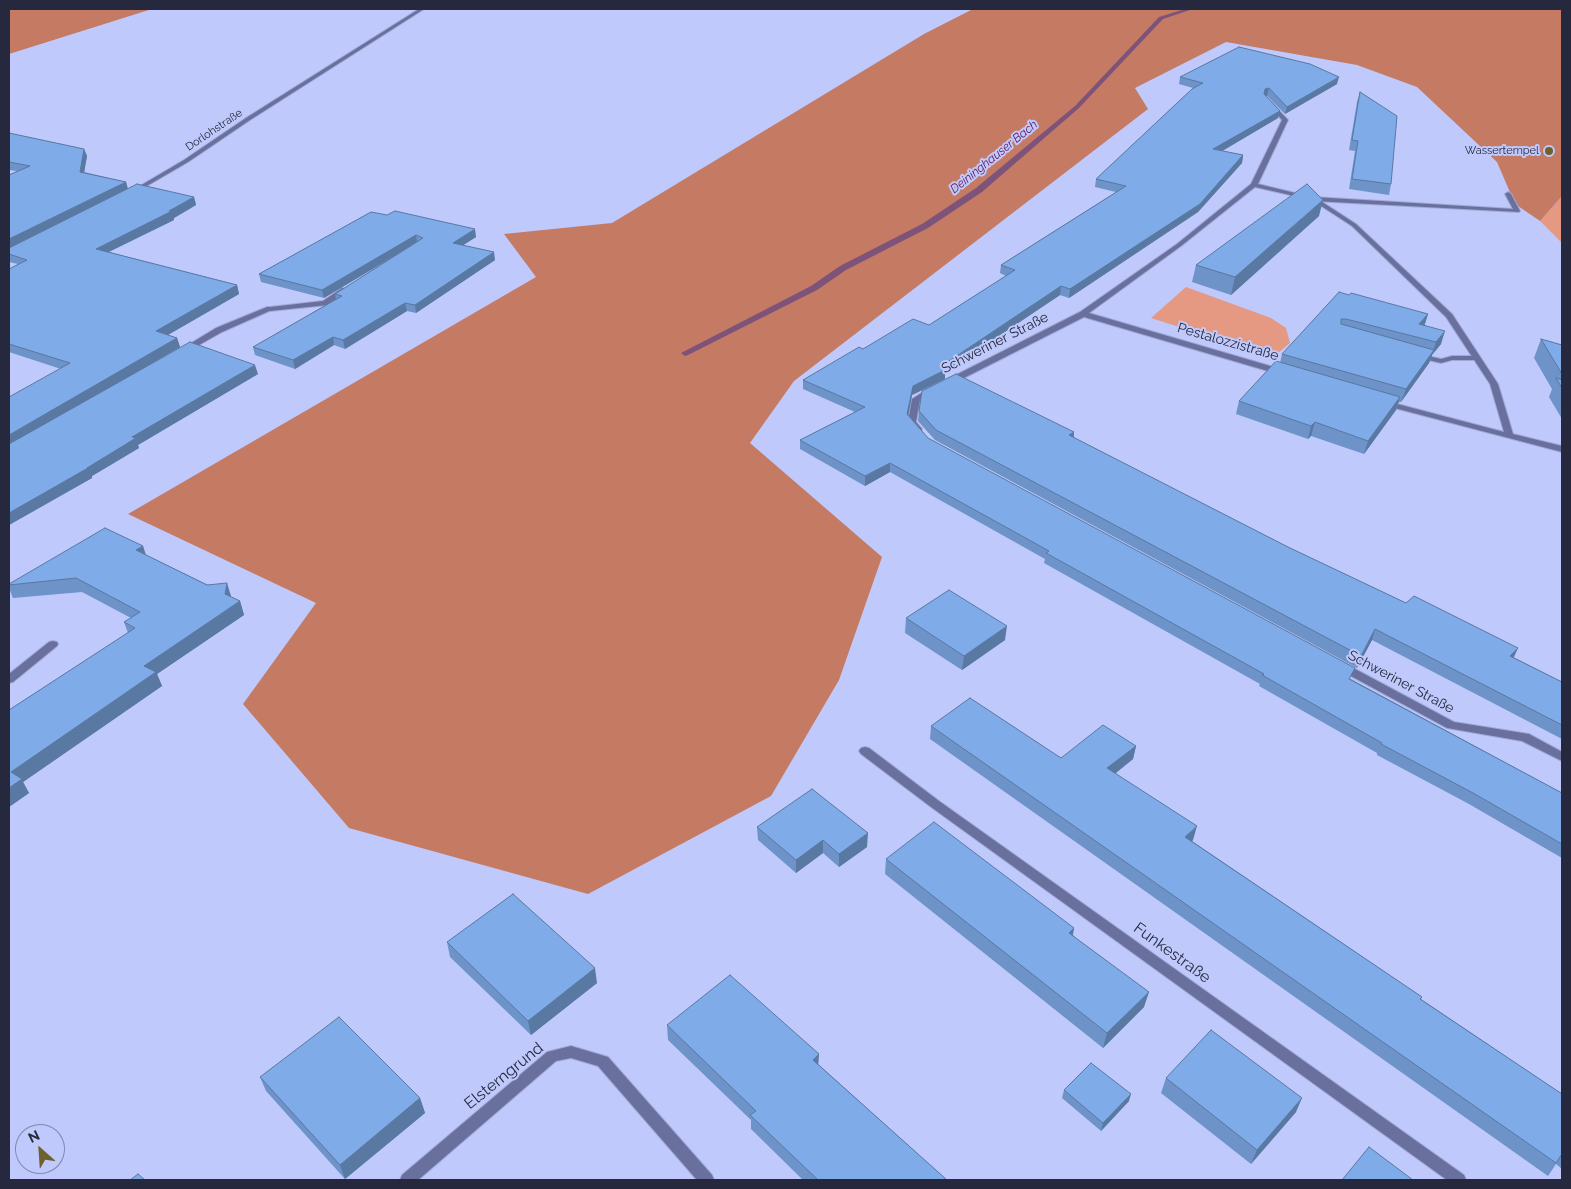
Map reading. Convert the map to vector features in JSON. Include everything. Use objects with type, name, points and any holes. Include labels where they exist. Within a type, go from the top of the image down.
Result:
[{"type":"street","name":"Dorlohstraße","points":[[128,194],[186,161],[248,119],[422,9]]},
{"type":"street","name":"Schweriner Straße","points":[[925,436],[912,422],[916,399],[1083,314],[1179,245],[1254,185],[1285,120],[1266,99]]},
{"type":"street","points":[[1254,185],[1314,200],[1517,211],[1508,194]]},
{"type":"street","points":[[1314,200],[1354,225],[1449,316],[1494,384],[1509,436]]},
{"type":"street","points":[[177,354],[219,330],[270,309],[325,303],[349,288]]},
{"type":"street","name":"Pestalozzistraße","points":[[1083,314],[1291,375]]},
{"type":"street","points":[[1405,351],[1441,360],[1476,358]]},
{"type":"street","points":[[1377,400],[1562,449]]},
{"type":"street","points":[[9,679],[53,644]]},
{"type":"street","name":"Schweriner Straße","points":[[1330,660],[1451,725],[1525,737],[1562,757]]},
{"type":"street","name":"Funkestraße","points":[[865,751],[935,804],[1460,1180]]},
{"type":"street","name":"Elsterngrund","points":[[407,1180],[552,1056],[571,1052],[603,1062],[707,1180]]},
{"type":"shaded area","points":[[9,9],[152,9],[9,54]]},
{"type":"shaded area","points":[[973,9],[1562,9],[1562,196],[1540,221],[1515,204],[1497,162],[1417,87],[1357,65],[1226,42],[1135,88],[1148,109],[794,381],[750,443],[882,557],[839,680],[771,796],[588,894],[349,828],[243,704],[316,603],[128,514],[536,277],[504,234],[612,223],[924,34]]},
{"type":"shaded area","points":[[1562,196],[1562,243],[1540,221]]},
{"type":"shaded area","points":[[1186,287],[1271,318],[1286,328],[1290,343],[1273,357],[1151,318]]},
{"type":"building","points":[[1239,47],[1310,64],[1339,77],[1287,107],[1269,88],[1265,89],[1264,94],[1280,111],[1213,149],[1243,155],[1200,204],[1070,289],[1061,286],[940,367],[945,370],[913,386],[907,414],[928,438],[1355,668],[1349,679],[1562,793],[1562,844],[1473,793],[1381,744],[1262,675],[1264,674],[1046,553],[1049,551],[890,463],[865,476],[800,440],[865,407],[803,380],[859,347],[863,349],[913,319],[929,325],[1015,270],[1001,265],[1126,186],[1096,179],[1192,89],[1203,83],[1180,77]]},
{"type":"building","points":[[1360,92],[1397,116],[1391,184],[1352,179],[1358,141],[1352,140]]},
{"type":"building","points":[[9,133],[84,149],[80,172],[126,182],[9,239],[9,175],[30,166],[9,162]]},
{"type":"building","points":[[137,184],[194,197],[169,211],[172,211],[96,249],[237,285],[156,331],[177,338],[9,435],[9,397],[70,363],[9,344],[9,269],[27,260],[9,254],[9,248]]},
{"type":"building","points":[[1307,184],[1323,200],[1235,277],[1196,265]]},
{"type":"building","points":[[395,211],[475,229],[453,243],[494,252],[415,305],[405,303],[343,340],[333,337],[293,360],[253,347],[342,296],[335,294],[423,238],[416,235],[322,290],[259,274],[371,212],[387,215]]},
{"type":"building","points":[[1339,292],[1349,295],[1351,293],[1428,314],[1419,324],[1445,331],[1436,342],[1341,319],[1341,324],[1434,350],[1406,389],[1282,354]]},
{"type":"building","points":[[1541,339],[1562,345],[1562,374]]},
{"type":"building","points":[[190,342],[255,365],[132,437],[136,438],[88,468],[9,513],[9,444]]},
{"type":"building","points":[[1276,361],[1400,397],[1368,441],[1315,422],[1311,426],[1239,401]]},
{"type":"building","points":[[956,374],[1074,432],[1069,435],[1288,547],[1406,603],[1414,596],[1518,648],[1510,656],[1562,682],[1562,725],[1375,629],[1361,656],[936,430],[919,411],[922,391]]},
{"type":"building","points":[[1556,378],[1562,380],[1562,388]]},
{"type":"building","points":[[105,528],[143,546],[136,550],[207,585],[227,583],[225,594],[240,601],[144,666],[156,672],[11,772],[22,779],[9,788],[9,710],[135,628],[124,622],[140,612],[76,578],[9,584]]},
{"type":"building","points":[[949,590],[1007,626],[964,656],[906,618]]},
{"type":"building","points":[[970,698],[1061,758],[1103,725],[1136,746],[1107,768],[1197,826],[1185,837],[1562,1094],[1562,1154],[1556,1163],[931,726]]},
{"type":"building","points":[[812,789],[868,833],[839,854],[823,840],[796,860],[757,827]]},
{"type":"building","points":[[934,822],[1074,928],[1069,933],[1149,992],[1107,1033],[886,859]]},
{"type":"building","points":[[513,894],[595,968],[528,1021],[447,942]]},
{"type":"building","points":[[730,975],[819,1054],[813,1060],[947,1180],[818,1180],[750,1115],[756,1111],[667,1025]]},
{"type":"building","points":[[339,1017],[420,1098],[340,1165],[260,1077]]},
{"type":"building","points":[[1211,1030],[1302,1098],[1257,1150],[1166,1078]]},
{"type":"building","points":[[1091,1063],[1131,1094],[1103,1123],[1064,1090]]},
{"type":"building","points":[[1369,1147],[1413,1180],[1342,1180]]},
{"type":"building","points":[[138,1174],[145,1180],[130,1180]]},
{"type":"waterway","name":"Deininghauser Bach","points":[[685,353],[814,288],[843,268],[925,226],[979,190],[1077,107],[1161,18],[1190,9]]},
{"type":"place","name":"Wassertempel","points":[[1549,151]]}]
